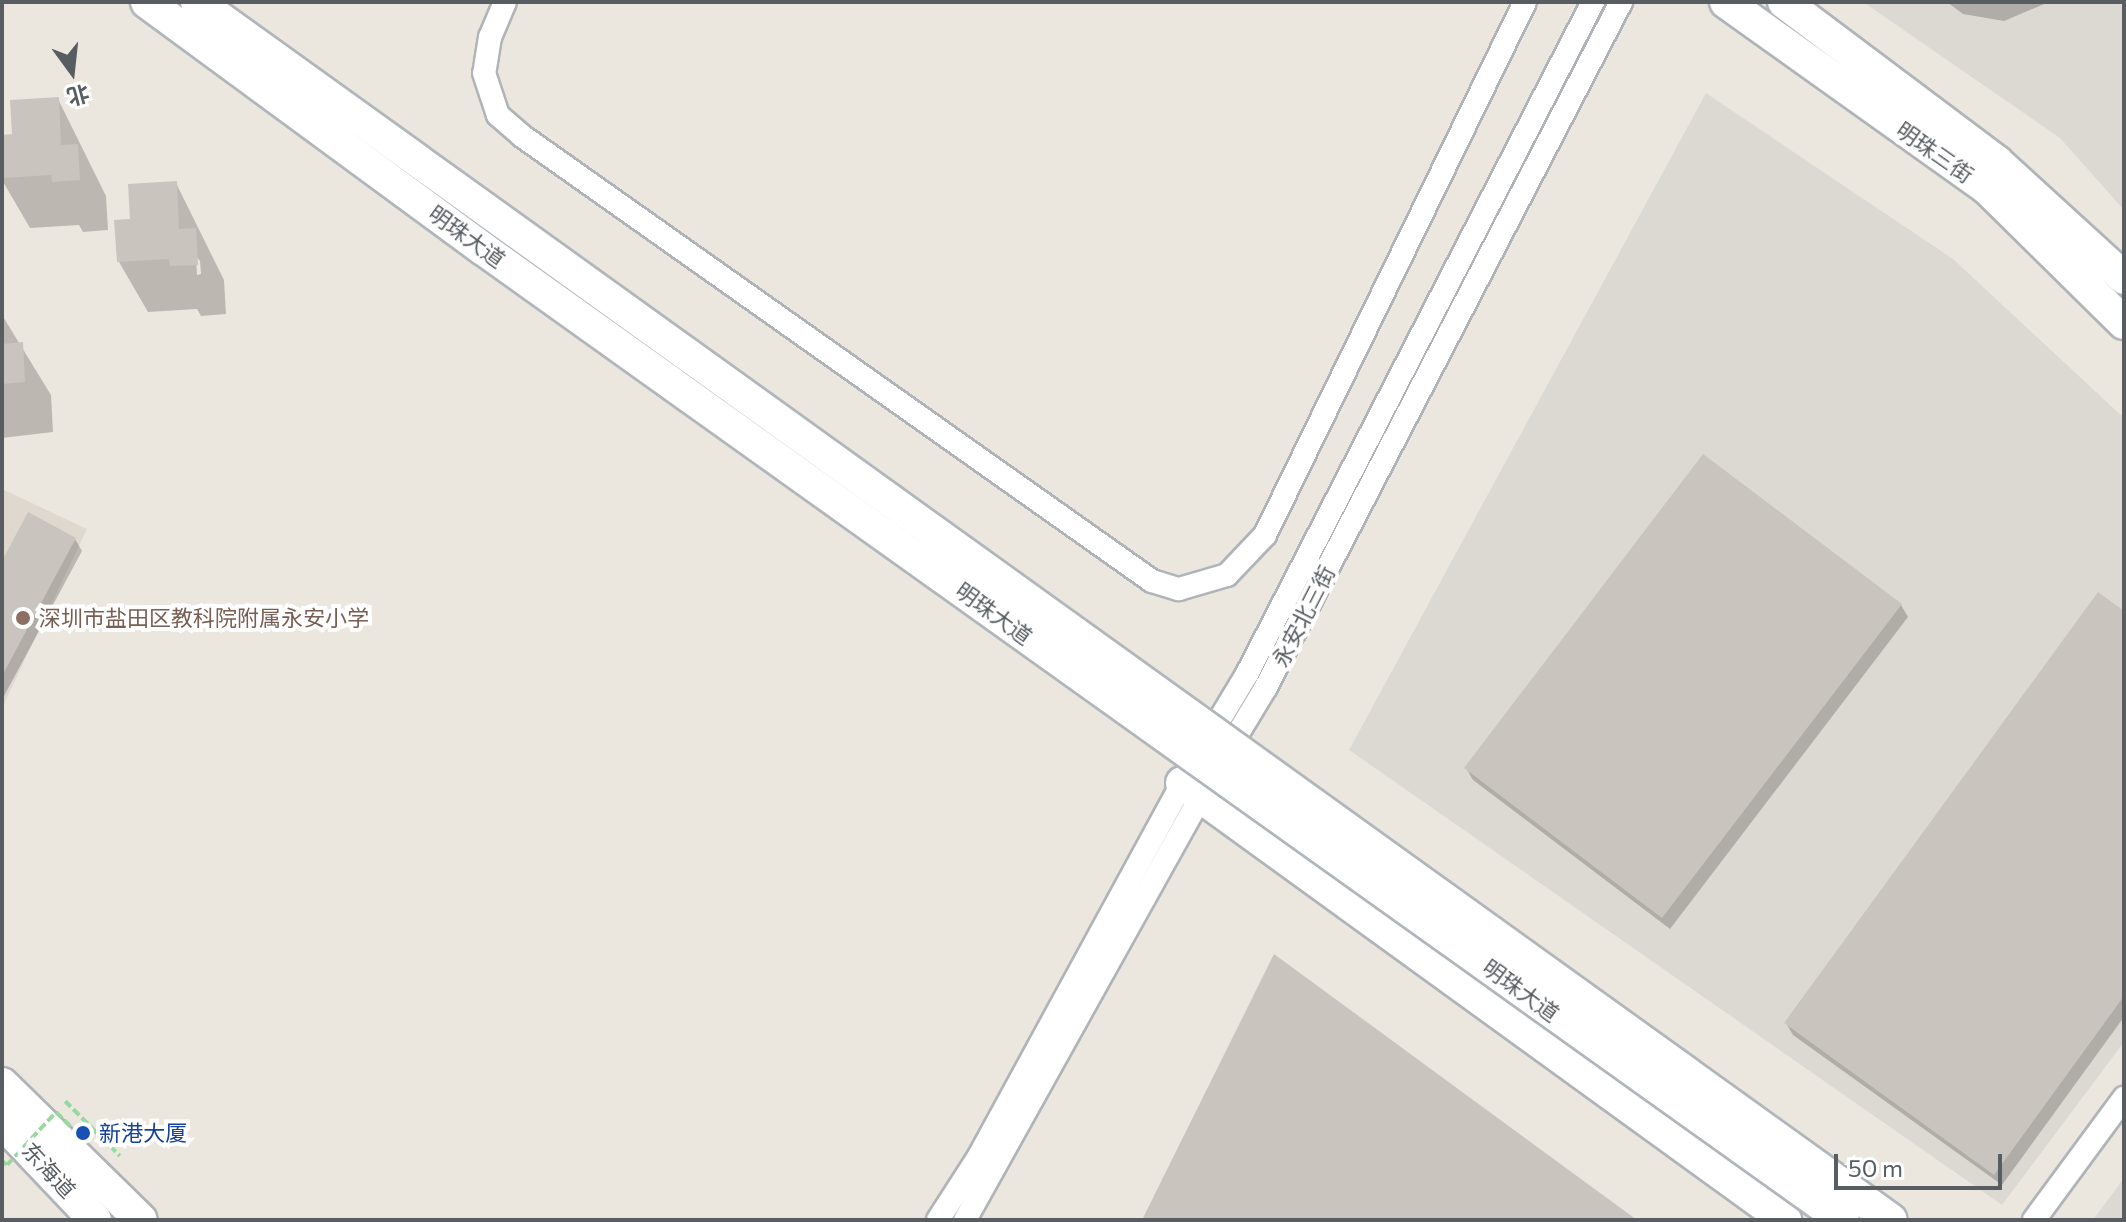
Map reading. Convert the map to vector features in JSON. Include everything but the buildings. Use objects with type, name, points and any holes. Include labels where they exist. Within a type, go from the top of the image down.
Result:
[{"type":"street","name":"明珠大道","points":[[147,2],[482,248],[1843,1220]]},
{"type":"street","name":"明珠大道","points":[[197,2],[1891,1220]]},
{"type":"street","points":[[505,2],[490,37],[484,73],[498,115],[522,136],[1152,581],[1179,589],[1227,575],[1265,535],[1525,2]]},
{"type":"street","name":"永安北三街","points":[[965,1220],[1191,790],[1206,743],[1247,674],[1593,2]]},
{"type":"street","name":"永安北三街","points":[[938,1220],[978,1158],[1191,790],[1238,734],[1621,2]]},
{"type":"street","name":"明珠三街","points":[[1726,2],[1988,189],[2124,323]]},
{"type":"street","name":"明珠三街","points":[[1784,2],[1997,162],[2124,278]]},
{"type":"street","name":"明珠大道","points":[[1238,734],[1908,1220]]},
{"type":"street","points":[[1206,743],[1238,734]]},
{"type":"street","name":"明珠大道","points":[[1191,790],[1785,1220]]},
{"type":"street","name":"东海道","points":[[2,1084],[141,1220]]},
{"type":"street","points":[[2034,1220],[2124,1098]]},
{"type":"street","name":"东海道","points":[[2,1122],[95,1220]]},
{"type":"path","points":[[65,1101],[120,1156]]},
{"type":"path","points":[[2,1161],[7,1165],[56,1112],[83,1139],[93,1129]]},
{"type":"shaded area","points":[[1863,2],[2124,2],[2124,210],[2060,138]]},
{"type":"shaded area","points":[[1706,93],[1953,259],[2124,418],[2124,1042],[2002,1205],[1349,750]]},
{"type":"shaded area","name":"深圳市盐田区教科院附属永安小学","points":[[2,489],[87,529],[2,708]]},
{"type":"shaded area","points":[[2124,1178],[2124,1220],[2093,1220]]},
{"type":"place","name":"深圳市盐田区教科院附属永安小学","points":[[23,618]]},
{"type":"place","name":"新港大厦","points":[[83,1133]]}]
